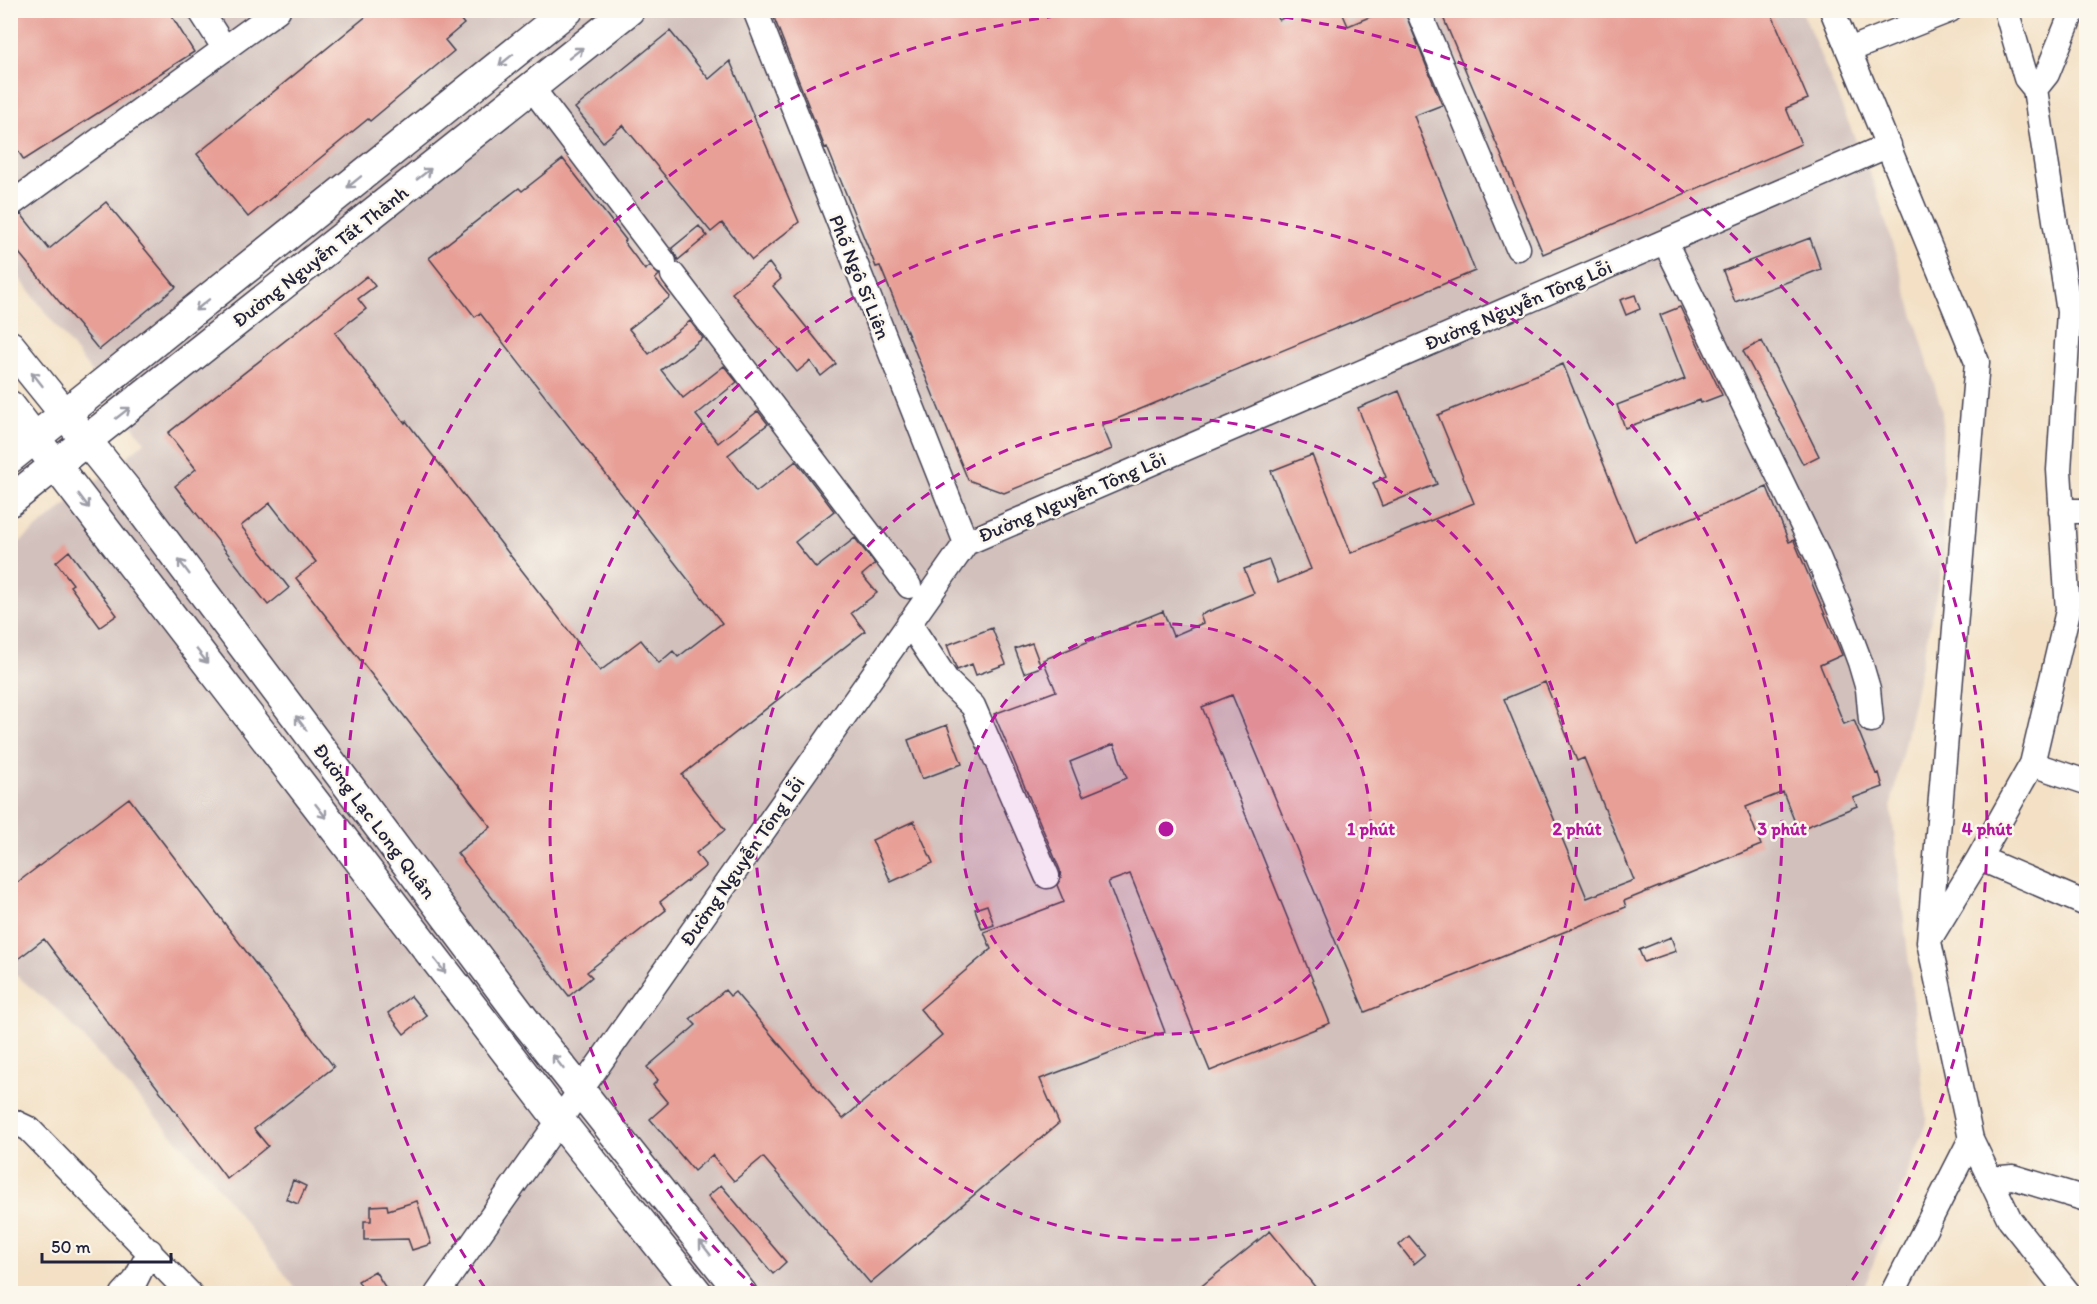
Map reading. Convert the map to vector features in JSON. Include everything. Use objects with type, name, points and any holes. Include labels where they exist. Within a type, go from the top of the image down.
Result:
[{"type":"main road","name":"Đường Nguyễn Tất Thành","points":[[10,458],[568,10]]},
{"type":"main road","name":"Đường Nguyễn Tất Thành","points":[[10,501],[629,10]]},
{"type":"main road","name":"Đường Lạc Long Quân","points":[[10,346],[127,491],[528,1025],[742,1293]]},
{"type":"main road","name":"Đường Lạc Long Quân","points":[[10,406],[559,1120],[698,1293]]},
{"type":"street","points":[[200,10],[225,49]]},
{"type":"street","points":[[14,195],[278,10]]},
{"type":"street","name":"Phố Ngô Sĩ Liên","points":[[755,10],[966,543]]},
{"type":"street","points":[[1418,10],[1518,248]]},
{"type":"street","points":[[1832,10],[1977,362],[1929,942],[1971,1138],[2010,1220],[2070,1293]]},
{"type":"street","points":[[1849,50],[1950,10]]},
{"type":"street","points":[[1929,942],[2032,764],[2068,611],[2059,470],[2078,312],[2035,89],[2026,78],[2007,10]]},
{"type":"street","points":[[2035,89],[2047,74],[2073,10]]},
{"type":"street","points":[[532,88],[909,586]]},
{"type":"street","name":"Đường Nguyễn Tông Lỗi","points":[[437,1293],[966,543],[1889,145]]},
{"type":"street","points":[[1665,242],[1829,584],[1860,662],[1868,689],[1871,720]]},
{"type":"street","points":[[2061,511],[2086,511]]},
{"type":"street","points":[[909,623],[948,682],[973,706],[1047,876]]},
{"type":"street","points":[[2032,764],[2086,782]]},
{"type":"street","points":[[1979,858],[2086,904]]},
{"type":"street","points":[[10,1120],[29,1129],[190,1293]]},
{"type":"street","points":[[1892,1293],[1971,1138]]},
{"type":"street","points":[[1990,1179],[2013,1178],[2086,1199]]},
{"type":"street","points":[[123,1293],[135,1281],[150,1251]]},
{"type":"shaded area","points":[[11,11],[1802,11],[1876,189],[1942,410],[1944,559],[1891,805],[1927,1123],[1862,1293],[299,1293],[208,1174],[62,1014],[11,971],[11,549],[145,442],[11,267]]},
{"type":"building","points":[[10,10],[168,10],[194,52],[24,160],[10,139]]},
{"type":"building","points":[[374,10],[453,10],[464,24],[445,40],[454,51],[248,217],[197,154]]},
{"type":"building","points":[[771,10],[1275,10],[1279,20],[1302,10],[1341,10],[1348,26],[1386,10],[1404,10],[1442,105],[1414,116],[1475,271],[1102,425],[1112,449],[1004,493],[968,480],[880,266],[876,267],[827,147],[825,148]]},
{"type":"building","points":[[1440,10],[1770,10],[1808,99],[1786,108],[1801,144],[1543,254]]},
{"type":"building","points":[[670,31],[709,79],[730,61],[799,222],[752,260],[722,223],[711,232],[623,125],[603,142],[575,108]]},
{"type":"building","points":[[563,159],[626,240],[624,242],[645,270],[650,266],[659,275],[655,279],[670,297],[629,329],[649,354],[690,321],[703,338],[661,370],[683,398],[724,366],[737,382],[696,415],[718,443],[758,411],[768,424],[728,455],[756,492],[796,461],[834,511],[795,542],[816,568],[855,538],[875,564],[862,575],[877,593],[851,613],[865,631],[682,775],[725,830],[696,853],[706,866],[660,902],[666,910],[587,972],[592,977],[569,996],[457,853],[491,827],[296,578],[316,562],[270,503],[241,526],[289,588],[268,605],[175,486],[196,469],[168,433],[367,276],[375,286],[358,299],[366,309],[335,333],[600,671],[641,640],[659,663],[673,651],[678,657],[722,623],[480,313],[475,317],[429,258],[519,188],[522,191]]},
{"type":"building","points":[[106,202],[176,287],[99,350],[10,242],[10,221],[21,214],[49,249]]},
{"type":"building","points":[[699,226],[707,236],[678,260],[672,248]]},
{"type":"building","points":[[1810,238],[1821,269],[1735,302],[1723,271]]},
{"type":"building","points":[[769,263],[781,279],[773,286],[836,364],[821,376],[810,361],[797,372],[732,293]]},
{"type":"building","points":[[1635,295],[1640,309],[1626,315],[1620,300]]},
{"type":"building","points":[[1680,307],[1722,395],[1701,403],[1700,400],[1625,428],[1617,405],[1685,379],[1660,315]]},
{"type":"building","points":[[1762,341],[1819,456],[1803,464],[1743,351]]},
{"type":"building","points":[[1563,364],[1635,541],[1767,487],[1789,542],[1794,540],[1842,655],[1820,665],[1844,724],[1854,720],[1876,774],[1879,773],[1883,787],[1853,798],[1857,806],[1798,830],[1783,792],[1746,807],[1761,845],[1624,901],[1626,907],[1365,1012],[1232,695],[1202,707],[1330,1023],[1210,1071],[1130,874],[1108,882],[1165,1032],[1040,1079],[1059,1123],[870,1283],[763,1157],[734,1181],[712,1155],[694,1171],[650,1119],[668,1103],[653,1085],[658,1080],[647,1067],[696,1025],[690,1019],[725,990],[730,996],[735,992],[843,1119],[942,1035],[920,1009],[991,949],[984,932],[1064,902],[1057,885],[1061,878],[1060,870],[994,714],[1056,691],[1043,660],[1163,611],[1173,636],[1203,623],[1200,615],[1254,593],[1244,569],[1269,560],[1278,583],[1311,569],[1271,471],[1312,455],[1351,553],[1474,503],[1438,415]],"holes":[[[1545,682],[1577,761],[1584,758],[1634,880],[1587,898],[1504,699]],[[1114,744],[1127,778],[1083,796],[1070,762]]]},
{"type":"building","points":[[1399,391],[1437,484],[1382,506],[1373,483],[1386,477],[1358,408]]},
{"type":"building","points":[[69,551],[117,615],[100,627],[70,586],[73,584],[56,562]]},
{"type":"building","points":[[992,628],[1006,664],[976,675],[972,664],[957,670],[947,645]]},
{"type":"building","points":[[1032,643],[1041,667],[1024,673],[1015,649]]},
{"type":"building","points":[[947,725],[962,764],[922,779],[908,740]]},
{"type":"building","points":[[129,798],[334,1067],[254,1129],[268,1146],[227,1179],[44,939],[10,965],[10,888]]},
{"type":"building","points":[[914,821],[933,863],[891,882],[872,840]]},
{"type":"building","points":[[987,905],[994,925],[982,929],[975,909]]},
{"type":"building","points":[[1671,937],[1676,951],[1644,962],[1639,950]]},
{"type":"building","points":[[411,996],[427,1016],[404,1034],[388,1013]]},
{"type":"building","points":[[293,1180],[306,1186],[298,1204],[286,1199]]},
{"type":"building","points":[[721,1185],[786,1262],[773,1274],[708,1196]]},
{"type":"building","points":[[417,1201],[431,1244],[412,1250],[408,1239],[364,1240],[364,1221],[371,1221],[371,1206],[387,1205],[388,1210]]},
{"type":"building","points":[[1270,1231],[1320,1293],[1193,1293]]},
{"type":"building","points":[[1409,1236],[1425,1255],[1414,1264],[1399,1245]]},
{"type":"building","points":[[375,1271],[389,1293],[365,1293],[358,1281]]}]
